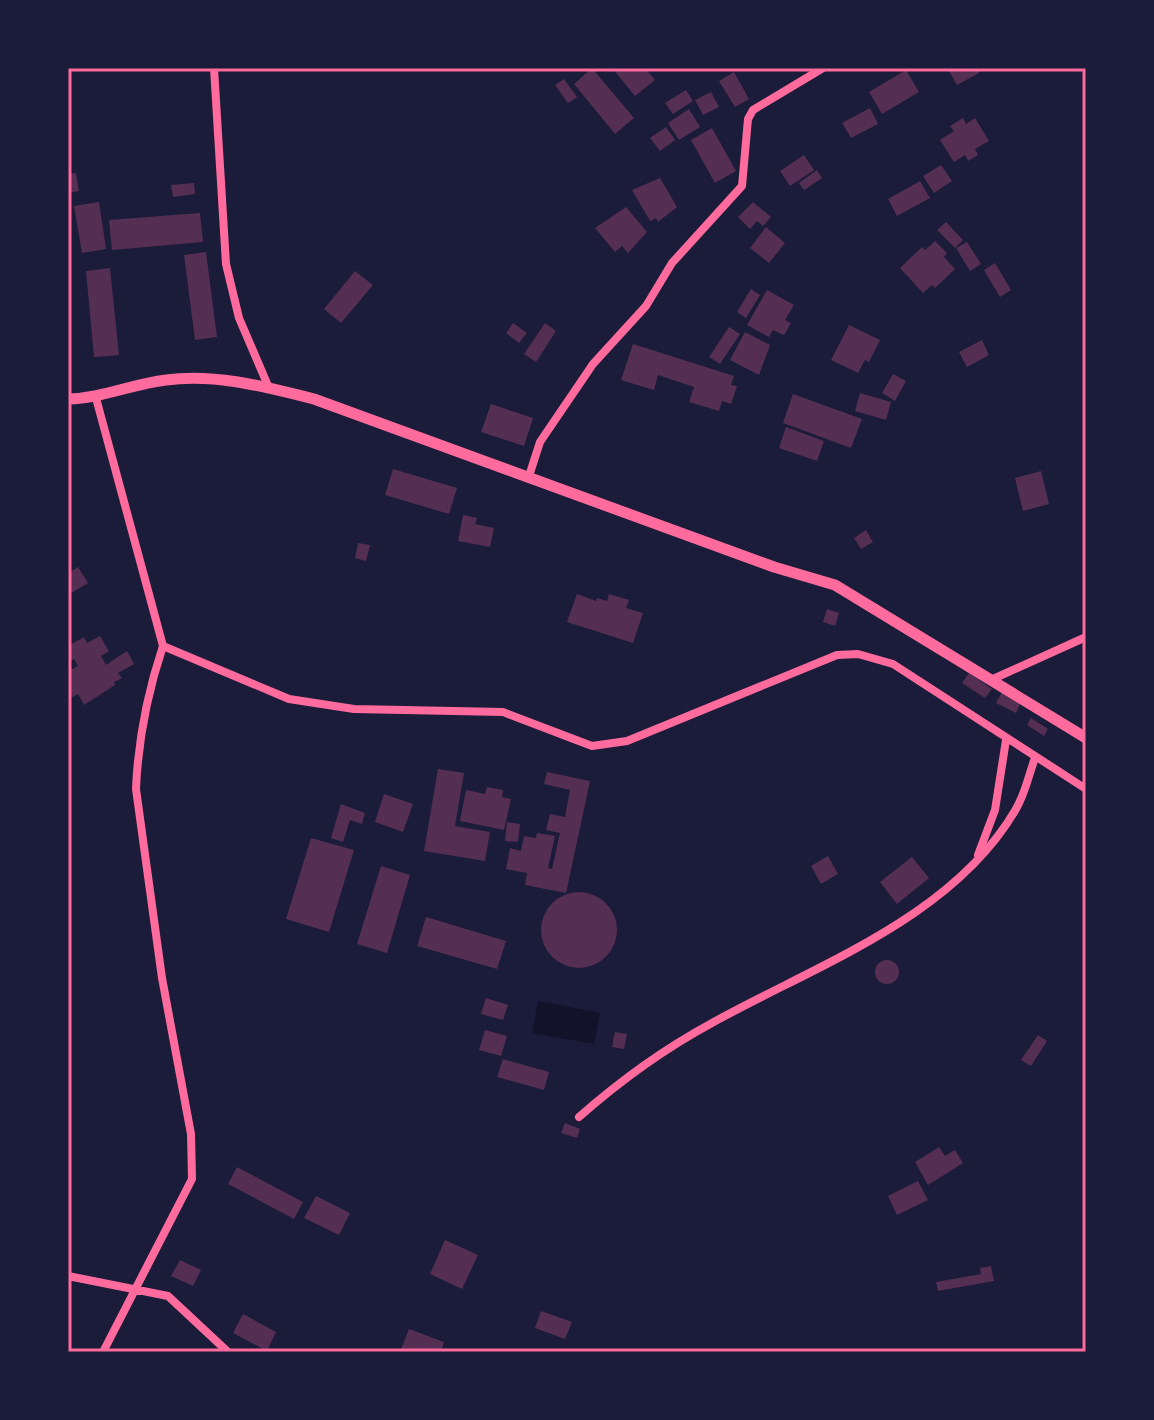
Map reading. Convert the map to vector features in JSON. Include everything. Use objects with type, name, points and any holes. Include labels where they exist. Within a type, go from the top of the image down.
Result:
[{"type":"street","points":[[214,68],[226,264],[239,318],[269,388]]},
{"type":"street","points":[[529,476],[540,442],[593,364],[638,315],[672,263],[742,186],[748,119],[753,110],[823,68]]},
{"type":"street","points":[[68,399],[96,398],[166,379],[239,382],[314,399],[774,567],[835,585],[1086,738]]},
{"type":"street","points":[[96,398],[163,646],[153,675],[137,765],[136,789],[162,978],[191,1134],[192,1179],[103,1352]]},
{"type":"street","points":[[993,679],[1086,637]]},
{"type":"street","points":[[163,646],[289,699],[354,709],[503,712],[592,746],[627,741],[837,655],[858,654],[893,664],[1086,789]]},
{"type":"street","points":[[976,860],[995,810],[1006,740]]},
{"type":"street","points":[[579,1117],[630,1072],[712,1022],[852,952],[928,903],[976,860],[1017,809],[1035,758]]},
{"type":"street","points":[[68,1276],[168,1296],[228,1352]]},
{"type":"shaded area","points":[[538,1001],[600,1013],[594,1044],[532,1033]]},
{"type":"building","points":[[592,68],[634,118],[615,134],[574,84]]},
{"type":"building","points":[[612,68],[645,68],[655,80],[635,96]]},
{"type":"building","points":[[976,68],[979,73],[957,85],[948,69]]},
{"type":"building","points":[[906,70],[919,92],[882,114],[869,92]]},
{"type":"building","points":[[734,72],[749,99],[735,107],[719,81]]},
{"type":"building","points":[[564,79],[577,97],[568,103],[555,85]]},
{"type":"building","points":[[686,90],[693,101],[673,114],[665,103]]},
{"type":"building","points":[[711,92],[719,107],[703,115],[695,100]]},
{"type":"building","points":[[870,108],[878,124],[851,138],[842,123]]},
{"type":"building","points":[[689,109],[700,127],[679,140],[668,123]]},
{"type":"building","points":[[963,118],[966,124],[975,118],[989,141],[975,149],[978,155],[968,161],[965,155],[954,162],[940,140],[954,131],[950,126]]},
{"type":"building","points":[[666,127],[675,140],[660,151],[650,138]]},
{"type":"building","points":[[712,128],[736,171],[715,183],[691,140]]},
{"type":"building","points":[[804,155],[814,170],[790,186],[780,171]]},
{"type":"building","points":[[941,165],[952,181],[934,193],[923,176]]},
{"type":"building","points":[[817,170],[822,178],[804,190],[799,183]]},
{"type":"building","points":[[76,173],[79,191],[68,193],[68,174]]},
{"type":"building","points":[[660,178],[677,207],[658,222],[656,218],[650,221],[632,190]]},
{"type":"building","points":[[920,181],[930,198],[897,216],[888,199]]},
{"type":"building","points":[[194,183],[195,194],[173,197],[171,185]]},
{"type":"building","points":[[99,202],[106,249],[82,253],[74,206]]},
{"type":"building","points":[[753,202],[771,217],[763,226],[757,221],[750,229],[738,217]]},
{"type":"building","points":[[626,207],[647,232],[628,253],[622,246],[615,252],[595,228]]},
{"type":"building","points":[[200,213],[203,242],[112,250],[109,220]]},
{"type":"building","points":[[946,222],[963,240],[955,248],[937,230]]},
{"type":"building","points":[[766,227],[785,243],[769,263],[750,248]]},
{"type":"building","points":[[935,241],[947,253],[944,257],[955,269],[935,288],[932,285],[923,293],[900,268],[922,247],[925,250]]},
{"type":"building","points":[[967,242],[981,264],[970,271],[956,248]]},
{"type":"building","points":[[206,252],[217,337],[195,340],[184,255]]},
{"type":"building","points":[[995,263],[1011,290],[1000,297],[984,270]]},
{"type":"building","points":[[110,268],[119,355],[94,357],[86,271]]},
{"type":"building","points":[[355,271],[373,285],[341,323],[324,309]]},
{"type":"building","points":[[751,289],[760,295],[746,318],[737,312]]},
{"type":"building","points":[[767,290],[794,305],[785,320],[791,323],[784,335],[773,330],[769,337],[747,325]]},
{"type":"building","points":[[513,323],[527,333],[519,343],[506,333]]},
{"type":"building","points":[[545,323],[556,331],[536,362],[524,354]]},
{"type":"building","points":[[849,325],[880,340],[869,362],[865,360],[858,373],[831,360]]},
{"type":"building","points":[[729,327],[740,334],[720,364],[709,357]]},
{"type":"building","points":[[745,332],[770,345],[759,375],[730,360]]},
{"type":"building","points":[[982,340],[989,355],[967,367],[959,352]]},
{"type":"building","points":[[633,344],[734,376],[731,385],[737,386],[731,404],[722,401],[719,411],[689,402],[694,387],[658,375],[654,390],[621,380]]},
{"type":"building","points":[[893,374],[906,381],[895,401],[882,393]]},
{"type":"building","points":[[860,393],[891,402],[886,420],[855,411]]},
{"type":"building","points":[[793,394],[862,419],[851,448],[783,423]]},
{"type":"building","points":[[491,404],[533,418],[524,446],[481,432]]},
{"type":"building","points":[[786,427],[824,441],[817,461],[779,448]]},
{"type":"building","points":[[393,469],[457,488],[449,514],[385,495]]},
{"type":"building","points":[[1041,471],[1049,504],[1023,511],[1015,478]]},
{"type":"building","points":[[463,515],[477,518],[475,524],[494,528],[490,547],[458,541]]},
{"type":"building","points":[[866,530],[873,542],[861,549],[854,538]]},
{"type":"building","points":[[358,543],[370,545],[366,561],[355,558]]},
{"type":"building","points":[[78,567],[88,583],[68,595],[68,573]]},
{"type":"building","points":[[577,594],[596,601],[597,598],[607,601],[609,594],[629,600],[626,608],[643,613],[633,643],[567,622]]},
{"type":"building","points":[[827,609],[839,613],[835,626],[823,622]]},
{"type":"building","points":[[100,636],[109,651],[101,656],[106,665],[127,651],[134,664],[118,673],[122,678],[114,682],[115,685],[84,705],[78,694],[69,699],[68,696],[68,671],[78,666],[74,659],[68,663],[68,646],[84,637],[87,643]]},
{"type":"building","points":[[969,673],[992,689],[985,698],[962,683]]},
{"type":"building","points":[[1002,692],[1021,702],[1016,713],[996,703]]},
{"type":"building","points":[[1031,718],[1048,729],[1044,736],[1027,725]]},
{"type":"building","points":[[438,769],[464,773],[455,826],[490,832],[485,861],[424,851]]},
{"type":"building","points":[[547,772],[590,781],[566,893],[525,885],[527,873],[506,869],[510,848],[521,851],[524,836],[536,838],[537,833],[555,836],[548,868],[552,869],[560,833],[546,830],[550,814],[565,817],[570,790],[544,784]]},
{"type":"building","points":[[487,787],[503,790],[502,797],[511,799],[504,830],[460,821],[466,790],[485,794]]},
{"type":"building","points":[[384,794],[413,804],[403,832],[375,822]]},
{"type":"building","points":[[341,804],[365,813],[362,824],[350,820],[343,842],[331,838]]},
{"type":"building","points":[[507,822],[520,824],[518,842],[505,841]]},
{"type":"building","points":[[311,838],[354,850],[329,932],[286,919]]},
{"type":"building","points":[[828,856],[838,874],[821,884],[811,866]]},
{"type":"building","points":[[912,857],[929,878],[897,904],[880,882]]},
{"type":"building","points":[[381,866],[410,875],[387,953],[357,944]]},
{"type":"building","points":[[579,892],[593,895],[606,903],[614,916],[617,930],[614,944],[606,957],[593,965],[579,968],[565,965],[552,957],[544,944],[541,930],[544,916],[552,903],[565,895]]},
{"type":"building","points":[[426,917],[506,941],[497,969],[417,946]]},
{"type":"building","points":[[887,960],[895,964],[899,972],[895,980],[887,984],[879,980],[875,972],[879,964]]},
{"type":"building","points":[[486,998],[508,1005],[503,1020],[481,1014]]},
{"type":"building","points":[[485,1030],[507,1036],[501,1056],[479,1050]]},
{"type":"building","points":[[615,1032],[627,1034],[624,1049],[612,1047]]},
{"type":"building","points":[[1038,1035],[1047,1041],[1031,1066],[1021,1060]]},
{"type":"building","points":[[503,1059],[549,1072],[544,1090],[497,1077]]},
{"type":"building","points":[[565,1123],[580,1129],[577,1138],[561,1133]]},
{"type":"building","points":[[939,1147],[945,1156],[955,1150],[963,1163],[928,1185],[915,1162]]},
{"type":"building","points":[[237,1167],[303,1202],[294,1219],[228,1184]]},
{"type":"building","points":[[918,1181],[928,1200],[897,1215],[888,1196]]},
{"type":"building","points":[[316,1196],[350,1213],[339,1235],[304,1218]]},
{"type":"building","points":[[445,1240],[478,1255],[462,1289],[430,1274]]},
{"type":"building","points":[[180,1260],[201,1270],[193,1286],[171,1276]]},
{"type":"building","points":[[991,1266],[994,1281],[938,1291],[936,1282],[981,1274],[980,1268]]},
{"type":"building","points":[[541,1311],[572,1322],[565,1339],[535,1328]]},
{"type":"building","points":[[243,1314],[276,1332],[267,1351],[233,1333]]},
{"type":"building","points":[[409,1329],[444,1342],[441,1352],[400,1352]]}]
